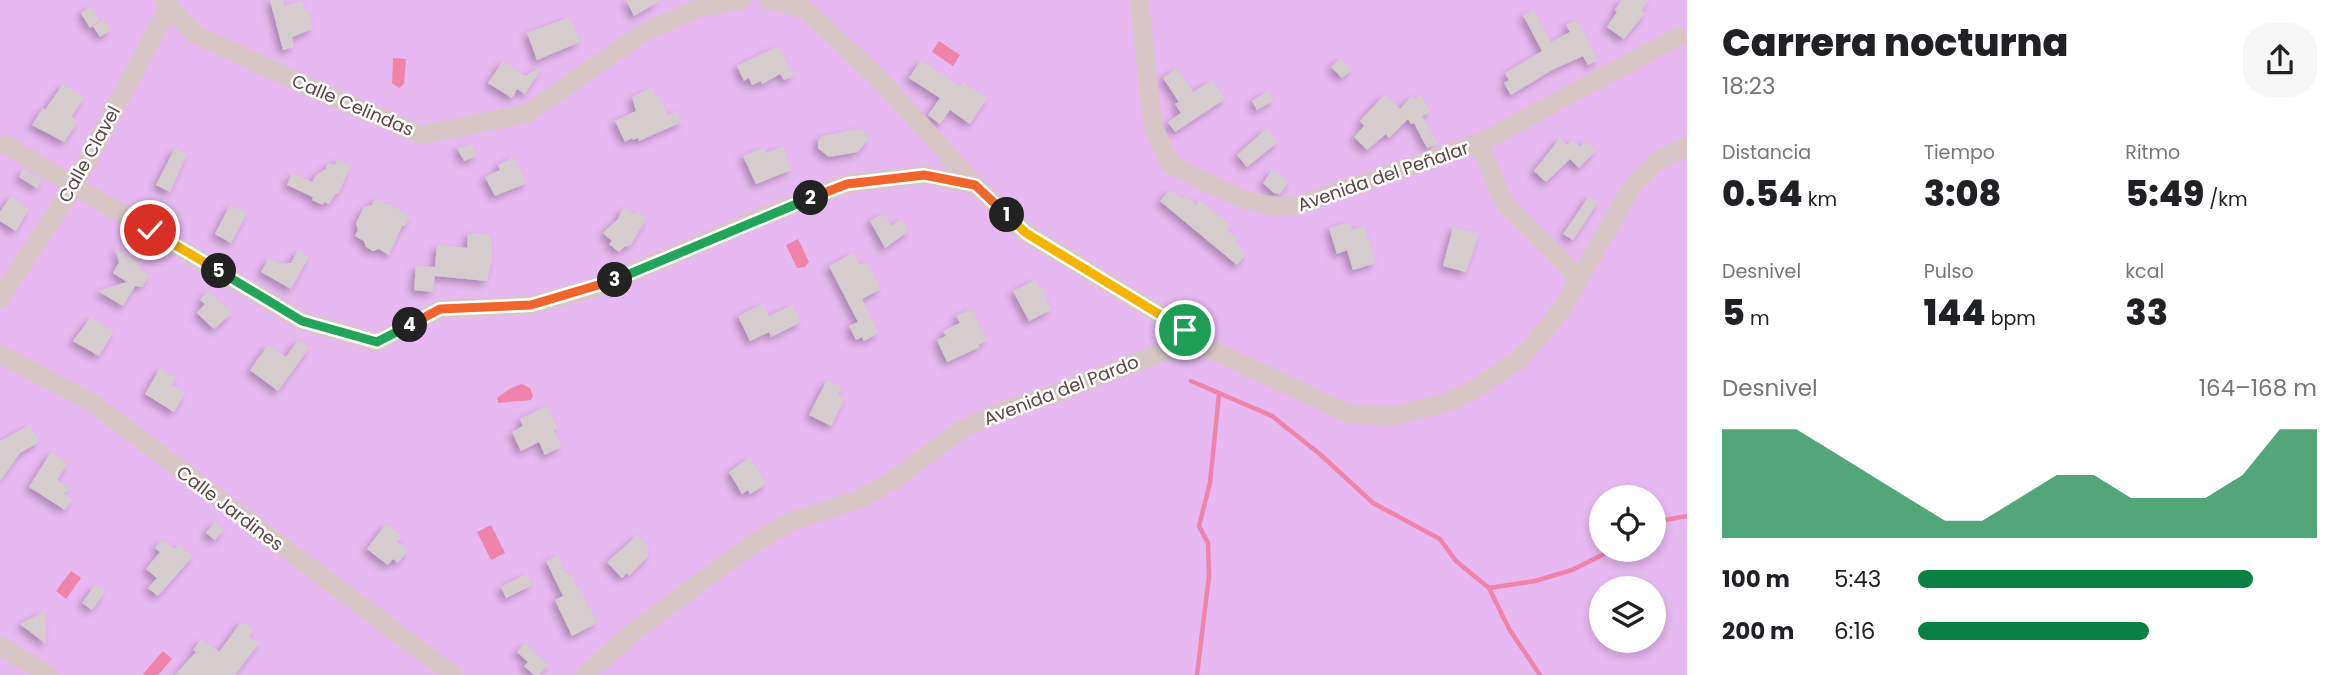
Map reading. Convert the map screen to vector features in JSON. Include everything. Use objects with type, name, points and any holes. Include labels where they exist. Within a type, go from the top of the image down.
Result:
[{"type":"street","name":"Calle Celindas","points":[[166,3],[195,33],[302,84],[422,135],[528,113],[644,32],[700,8],[742,0]]},
{"type":"street","points":[[768,0],[806,9],[883,83],[975,185],[1026,233],[1185,330],[1188,345],[1201,345],[1213,350],[1349,414],[1393,416],[1447,402],[1470,392],[1517,361],[1561,310],[1632,187],[1656,162],[1687,146]]},
{"type":"street","name":"Avenida del Peñalar","points":[[1139,0],[1153,127],[1170,164],[1242,197],[1277,209],[1295,206],[1479,143],[1678,37]]},
{"type":"street","name":"Calle Clavel","points":[[0,298],[75,184],[166,3]]},
{"type":"street","name":"Avenida del Peñalar","points":[[1479,143],[1505,204],[1580,279]]},
{"type":"street","points":[[6,145],[302,321],[377,342],[440,309],[531,305],[601,286],[776,211],[847,184],[924,175],[975,185]]},
{"type":"street","name":"Avenida del Pardo","points":[[585,675],[632,634],[737,554],[790,522],[860,499],[895,479],[959,431],[1003,410],[1057,393],[1145,357],[1188,345]]},
{"type":"street","name":"Calle Jardines","points":[[0,354],[91,402],[453,675]]},
{"type":"street","points":[[0,646],[48,675]]},
{"type":"shaded area","points":[[0,0],[1687,0],[1687,675],[0,675]]},
{"type":"shaded area","points":[[939,41],[960,55],[953,66],[932,52]]},
{"type":"shaded area","points":[[393,58],[406,59],[404,84],[399,88],[392,83]]},
{"type":"shaded area","points":[[798,239],[809,262],[805,267],[797,268],[786,245]]},
{"type":"shaded area","points":[[522,384],[530,388],[533,396],[531,400],[498,403],[497,398]]},
{"type":"shaded area","points":[[491,525],[505,553],[491,560],[477,532]]},
{"type":"shaded area","points":[[71,571],[81,578],[66,599],[56,591]]},
{"type":"shaded area","points":[[163,651],[172,659],[158,675],[143,674]]},
{"type":"building","points":[[270,0],[283,0],[284,6],[302,1],[304,9],[308,9],[313,29],[292,37],[294,47],[283,50]]},
{"type":"building","points":[[626,0],[661,0],[634,16]]},
{"type":"building","points":[[1622,0],[1649,0],[1642,10],[1645,13],[1624,39],[1607,27]]},
{"type":"building","points":[[92,6],[100,20],[90,28],[81,13]]},
{"type":"building","points":[[1534,10],[1551,42],[1570,32],[1566,25],[1577,20],[1598,60],[1588,65],[1583,56],[1552,70],[1511,95],[1504,83],[1509,80],[1505,73],[1542,51],[1523,15]]},
{"type":"building","points":[[570,17],[580,42],[537,60],[527,33]]},
{"type":"building","points":[[104,19],[111,30],[100,37],[93,26]]},
{"type":"building","points":[[778,46],[794,76],[784,80],[780,74],[762,84],[761,81],[752,85],[749,78],[744,81],[737,66]]},
{"type":"building","points":[[1341,58],[1352,69],[1342,78],[1331,67]]},
{"type":"building","points":[[921,60],[960,86],[963,82],[987,98],[970,124],[950,110],[940,124],[928,115],[940,98],[909,78]]},
{"type":"building","points":[[503,61],[525,76],[542,67],[525,94],[517,89],[512,98],[488,83]]},
{"type":"building","points":[[1177,68],[1193,92],[1212,80],[1225,99],[1175,132],[1168,122],[1181,113],[1175,104],[1179,102],[1163,78]]},
{"type":"building","points":[[63,84],[84,98],[71,117],[78,121],[64,142],[32,125]]},
{"type":"building","points":[[651,88],[654,96],[658,94],[668,115],[677,111],[682,122],[639,141],[638,138],[632,138],[625,142],[615,121],[636,111],[632,97]]},
{"type":"building","points":[[1268,91],[1274,100],[1257,110],[1252,101]]},
{"type":"building","points":[[1385,94],[1400,109],[1412,96],[1414,99],[1421,95],[1430,112],[1422,116],[1438,144],[1427,148],[1414,123],[1411,124],[1408,119],[1389,138],[1386,134],[1367,150],[1354,137],[1364,126],[1360,121]]},
{"type":"building","points":[[1267,128],[1278,142],[1247,167],[1237,155]]},
{"type":"building","points":[[858,129],[864,131],[868,139],[858,152],[829,157],[818,148],[818,141],[822,136]]},
{"type":"building","points":[[1560,138],[1567,145],[1572,140],[1580,147],[1585,141],[1596,150],[1579,168],[1570,159],[1546,182],[1534,171]]},
{"type":"building","points":[[472,145],[477,156],[464,161],[457,148]]},
{"type":"building","points":[[783,146],[791,170],[756,184],[743,156],[764,148],[766,153]]},
{"type":"building","points":[[175,148],[187,154],[170,192],[156,185]]},
{"type":"building","points":[[514,157],[527,183],[495,196],[485,177],[500,170],[498,165]]},
{"type":"building","points":[[337,159],[351,166],[338,194],[336,193],[329,204],[324,202],[323,205],[312,200],[313,197],[287,185],[292,173],[312,182],[316,175],[326,169],[328,163],[335,165]]},
{"type":"building","points":[[23,169],[42,180],[37,188],[19,177]]},
{"type":"building","points":[[1272,170],[1289,181],[1280,194],[1274,193],[1263,183]]},
{"type":"building","points":[[1170,190],[1183,199],[1186,196],[1196,205],[1200,200],[1231,225],[1227,230],[1238,239],[1235,242],[1246,254],[1237,265],[1160,201]]},
{"type":"building","points":[[11,196],[29,209],[16,231],[0,221],[0,212]]},
{"type":"building","points":[[1589,196],[1598,202],[1573,240],[1563,234]]},
{"type":"building","points":[[376,198],[410,217],[405,226],[402,226],[389,255],[379,249],[373,251],[355,236],[358,230],[356,223],[364,207],[372,205]]},
{"type":"building","points":[[230,205],[247,213],[231,243],[215,234]]},
{"type":"building","points":[[627,208],[634,214],[637,211],[646,219],[631,245],[619,252],[609,244],[612,241],[603,233],[618,219],[622,210]]},
{"type":"building","points":[[884,213],[891,226],[902,219],[909,231],[885,248],[870,221]]},
{"type":"building","points":[[1349,222],[1352,230],[1364,226],[1376,263],[1353,270],[1347,250],[1337,254],[1329,228]]},
{"type":"building","points":[[1453,227],[1479,234],[1466,272],[1443,266]]},
{"type":"building","points":[[468,233],[491,235],[492,258],[487,281],[435,276],[433,292],[414,290],[416,266],[435,267],[437,245],[467,248]]},
{"type":"building","points":[[115,248],[142,264],[139,269],[149,275],[142,287],[135,286],[123,306],[98,291],[127,282],[113,273],[119,262]]},
{"type":"building","points":[[298,250],[309,256],[291,289],[261,272],[269,258],[280,264],[291,263]]},
{"type":"building","points":[[853,253],[860,265],[867,262],[881,289],[862,299],[879,333],[864,341],[862,337],[856,340],[849,326],[858,322],[829,266]]},
{"type":"building","points":[[1035,280],[1040,288],[1042,287],[1051,310],[1029,321],[1013,291]]},
{"type":"building","points":[[208,291],[232,313],[214,329],[197,313],[205,304],[200,300]]},
{"type":"building","points":[[763,304],[769,316],[793,305],[801,322],[771,337],[769,332],[750,341],[738,316]]},
{"type":"building","points":[[972,309],[987,340],[978,345],[980,347],[947,362],[937,340],[946,336],[943,331],[960,323],[956,316]]},
{"type":"building","points":[[91,317],[114,331],[99,356],[73,341]]},
{"type":"building","points":[[298,340],[309,348],[278,391],[250,370],[268,345],[286,357]]},
{"type":"building","points":[[160,368],[176,377],[171,385],[185,393],[174,412],[145,394]]},
{"type":"building","points":[[827,380],[842,387],[838,395],[845,398],[831,426],[809,415]]},
{"type":"building","points":[[546,406],[559,430],[553,429],[562,446],[545,455],[539,442],[521,451],[512,432],[523,426],[520,419]]},
{"type":"building","points":[[30,425],[39,442],[20,453],[0,481],[0,441]]},
{"type":"building","points":[[51,452],[68,463],[57,480],[69,488],[64,494],[72,499],[65,510],[29,487]]},
{"type":"building","points":[[750,457],[766,484],[750,494],[748,490],[742,494],[729,472]]},
{"type":"building","points":[[215,522],[224,529],[215,540],[206,533]]},
{"type":"building","points":[[386,524],[402,536],[397,542],[408,550],[398,563],[393,559],[388,565],[367,549]]},
{"type":"building","points":[[638,535],[648,548],[648,556],[629,576],[627,573],[622,578],[607,562]]},
{"type":"building","points":[[162,540],[175,549],[179,544],[193,556],[158,596],[148,588],[157,578],[146,569],[160,552],[155,548]]},
{"type":"building","points":[[558,556],[566,574],[570,572],[577,588],[579,587],[597,623],[572,636],[555,600],[563,596],[546,561]]},
{"type":"building","points":[[526,574],[532,585],[506,598],[501,587]]},
{"type":"building","points":[[95,585],[105,592],[92,610],[82,603]]},
{"type":"building","points":[[45,611],[46,627],[46,644],[20,624]]},
{"type":"building","points":[[242,621],[254,630],[249,636],[259,643],[235,675],[175,675],[196,652],[193,650],[201,639],[219,652]]},
{"type":"building","points":[[525,643],[548,665],[539,675],[534,675],[524,666],[528,662],[517,652]]},
{"type":"waterway","points":[[1191,381],[1272,416],[1321,455],[1373,503],[1440,539],[1456,561],[1489,588],[1509,629],[1540,675]]},
{"type":"waterway","points":[[1197,675],[1209,576],[1208,543],[1199,526],[1210,483],[1219,394]]},
{"type":"waterway","points":[[1666,520],[1687,516]]},
{"type":"waterway","points":[[1489,588],[1535,581],[1572,570],[1589,562]]},
{"type":"route","points":[[150,230],[302,321],[377,342],[440,309],[531,305],[601,286],[776,211],[847,184],[924,175],[975,185],[1026,233],[1185,330]]}]
